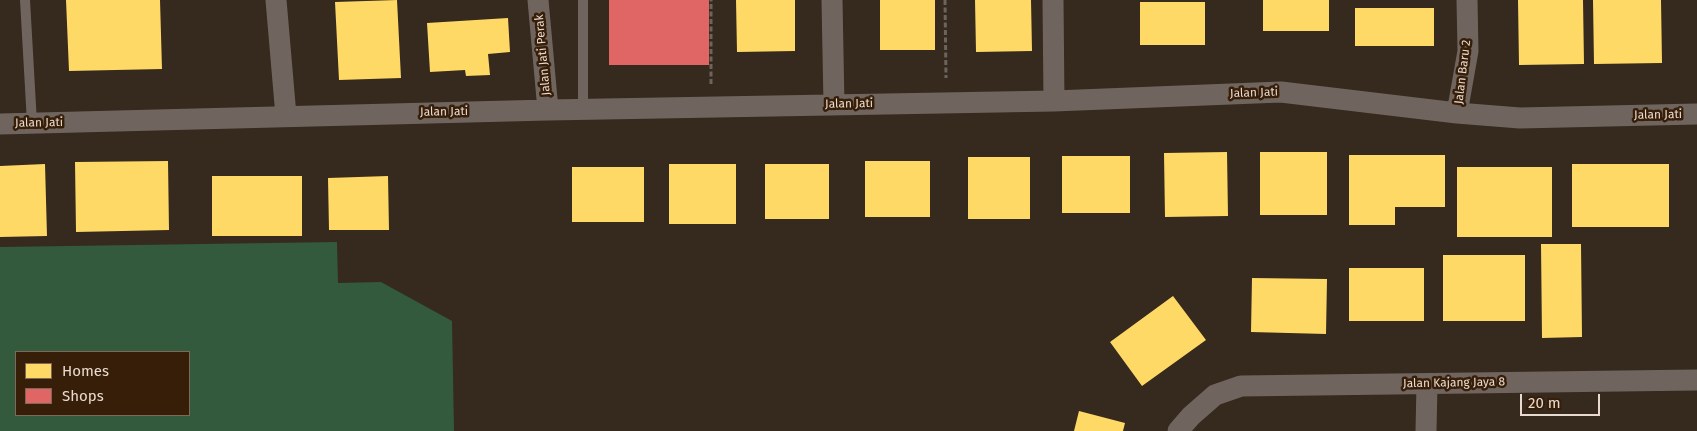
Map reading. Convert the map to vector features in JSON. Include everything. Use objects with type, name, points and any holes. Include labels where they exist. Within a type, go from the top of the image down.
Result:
[{"type":"street","points":[[276,0],[286,116]]},
{"type":"street","name":"Jalan Jati Perak","points":[[538,0],[548,110]]},
{"type":"street","points":[[832,0],[834,105]]},
{"type":"street","points":[[1053,0],[1054,101]]},
{"type":"street","name":"Jalan Baru 2","points":[[1457,113],[1468,51],[1467,0]]},
{"type":"street","name":"Jalan Jati","points":[[0,124],[583,109],[1054,101],[1281,92],[1457,113],[1520,118],[1697,114]]},
{"type":"street","name":"Jalan Kajang Jaya 8","points":[[1178,431],[1191,416],[1216,395],[1241,386],[1697,380]]},
{"type":"street","points":[[1426,431],[1427,384]]},
{"type":"lane","points":[[25,0],[32,123]]},
{"type":"lane","points":[[583,0],[583,109]]},
{"type":"path","points":[[711,0],[711,107]]},
{"type":"path","points":[[945,0],[947,102]]},
{"type":"green space","points":[[337,242],[338,283],[381,282],[452,321],[454,431],[0,431],[0,247]]},
{"type":"building: Homes","points":[[66,0],[160,0],[162,69],[69,71]]},
{"type":"building: Homes","points":[[397,0],[401,78],[339,80],[335,2]]},
{"type":"building: Homes","points":[[736,0],[795,0],[795,51],[737,52]]},
{"type":"building: Homes","points":[[880,0],[935,0],[935,50],[880,50]]},
{"type":"building: Homes","points":[[975,0],[1031,0],[1032,51],[976,52]]},
{"type":"building: Homes","points":[[1263,0],[1329,0],[1329,31],[1263,31]]},
{"type":"building: Homes","points":[[1518,0],[1583,0],[1584,64],[1519,65]]},
{"type":"building: Homes","points":[[1593,0],[1661,0],[1662,63],[1594,64]]},
{"type":"building: Homes","points":[[1140,2],[1205,2],[1205,45],[1140,45]]},
{"type":"building: Homes","points":[[1355,8],[1434,8],[1434,46],[1355,46]]},
{"type":"building: Homes","points":[[508,18],[510,52],[488,54],[490,75],[466,76],[465,70],[430,72],[427,23]]},
{"type":"building: Homes","points":[[1227,152],[1228,216],[1165,217],[1164,153]]},
{"type":"building: Homes","points":[[1260,152],[1327,152],[1327,215],[1260,215]]},
{"type":"building: Homes","points":[[1349,155],[1445,155],[1445,207],[1395,207],[1395,225],[1349,225]]},
{"type":"building: Homes","points":[[1062,156],[1130,156],[1130,213],[1062,213]]},
{"type":"building: Homes","points":[[968,157],[1030,157],[1030,219],[968,219]]},
{"type":"building: Homes","points":[[168,161],[169,230],[76,232],[75,162]]},
{"type":"building: Homes","points":[[865,161],[930,161],[930,217],[865,217]]},
{"type":"building: Homes","points":[[45,164],[47,236],[0,237],[0,166]]},
{"type":"building: Homes","points":[[669,164],[736,164],[736,224],[669,224]]},
{"type":"building: Homes","points":[[765,164],[829,164],[829,219],[765,219]]},
{"type":"building: Homes","points":[[1572,164],[1669,164],[1669,227],[1572,227]]},
{"type":"building: Homes","points":[[572,167],[644,167],[644,222],[572,222]]},
{"type":"building: Homes","points":[[1457,167],[1552,167],[1552,237],[1457,237]]},
{"type":"building: Homes","points":[[212,176],[302,176],[302,236],[212,236]]},
{"type":"building: Homes","points":[[388,176],[389,230],[329,230],[328,178]]},
{"type":"building: Homes","points":[[1541,244],[1581,244],[1582,337],[1542,338]]},
{"type":"building: Homes","points":[[1443,255],[1525,255],[1525,321],[1443,321]]},
{"type":"building: Homes","points":[[1349,268],[1424,268],[1424,321],[1349,321]]},
{"type":"building: Homes","points":[[1252,278],[1327,279],[1326,334],[1251,332]]},
{"type":"building: Homes","points":[[1173,296],[1206,340],[1142,386],[1110,342]]},
{"type":"building: Homes","points":[[1079,411],[1125,423],[1123,431],[1074,431]]},
{"type":"building: Shops","points":[[609,0],[709,0],[709,65],[609,65]]}]
